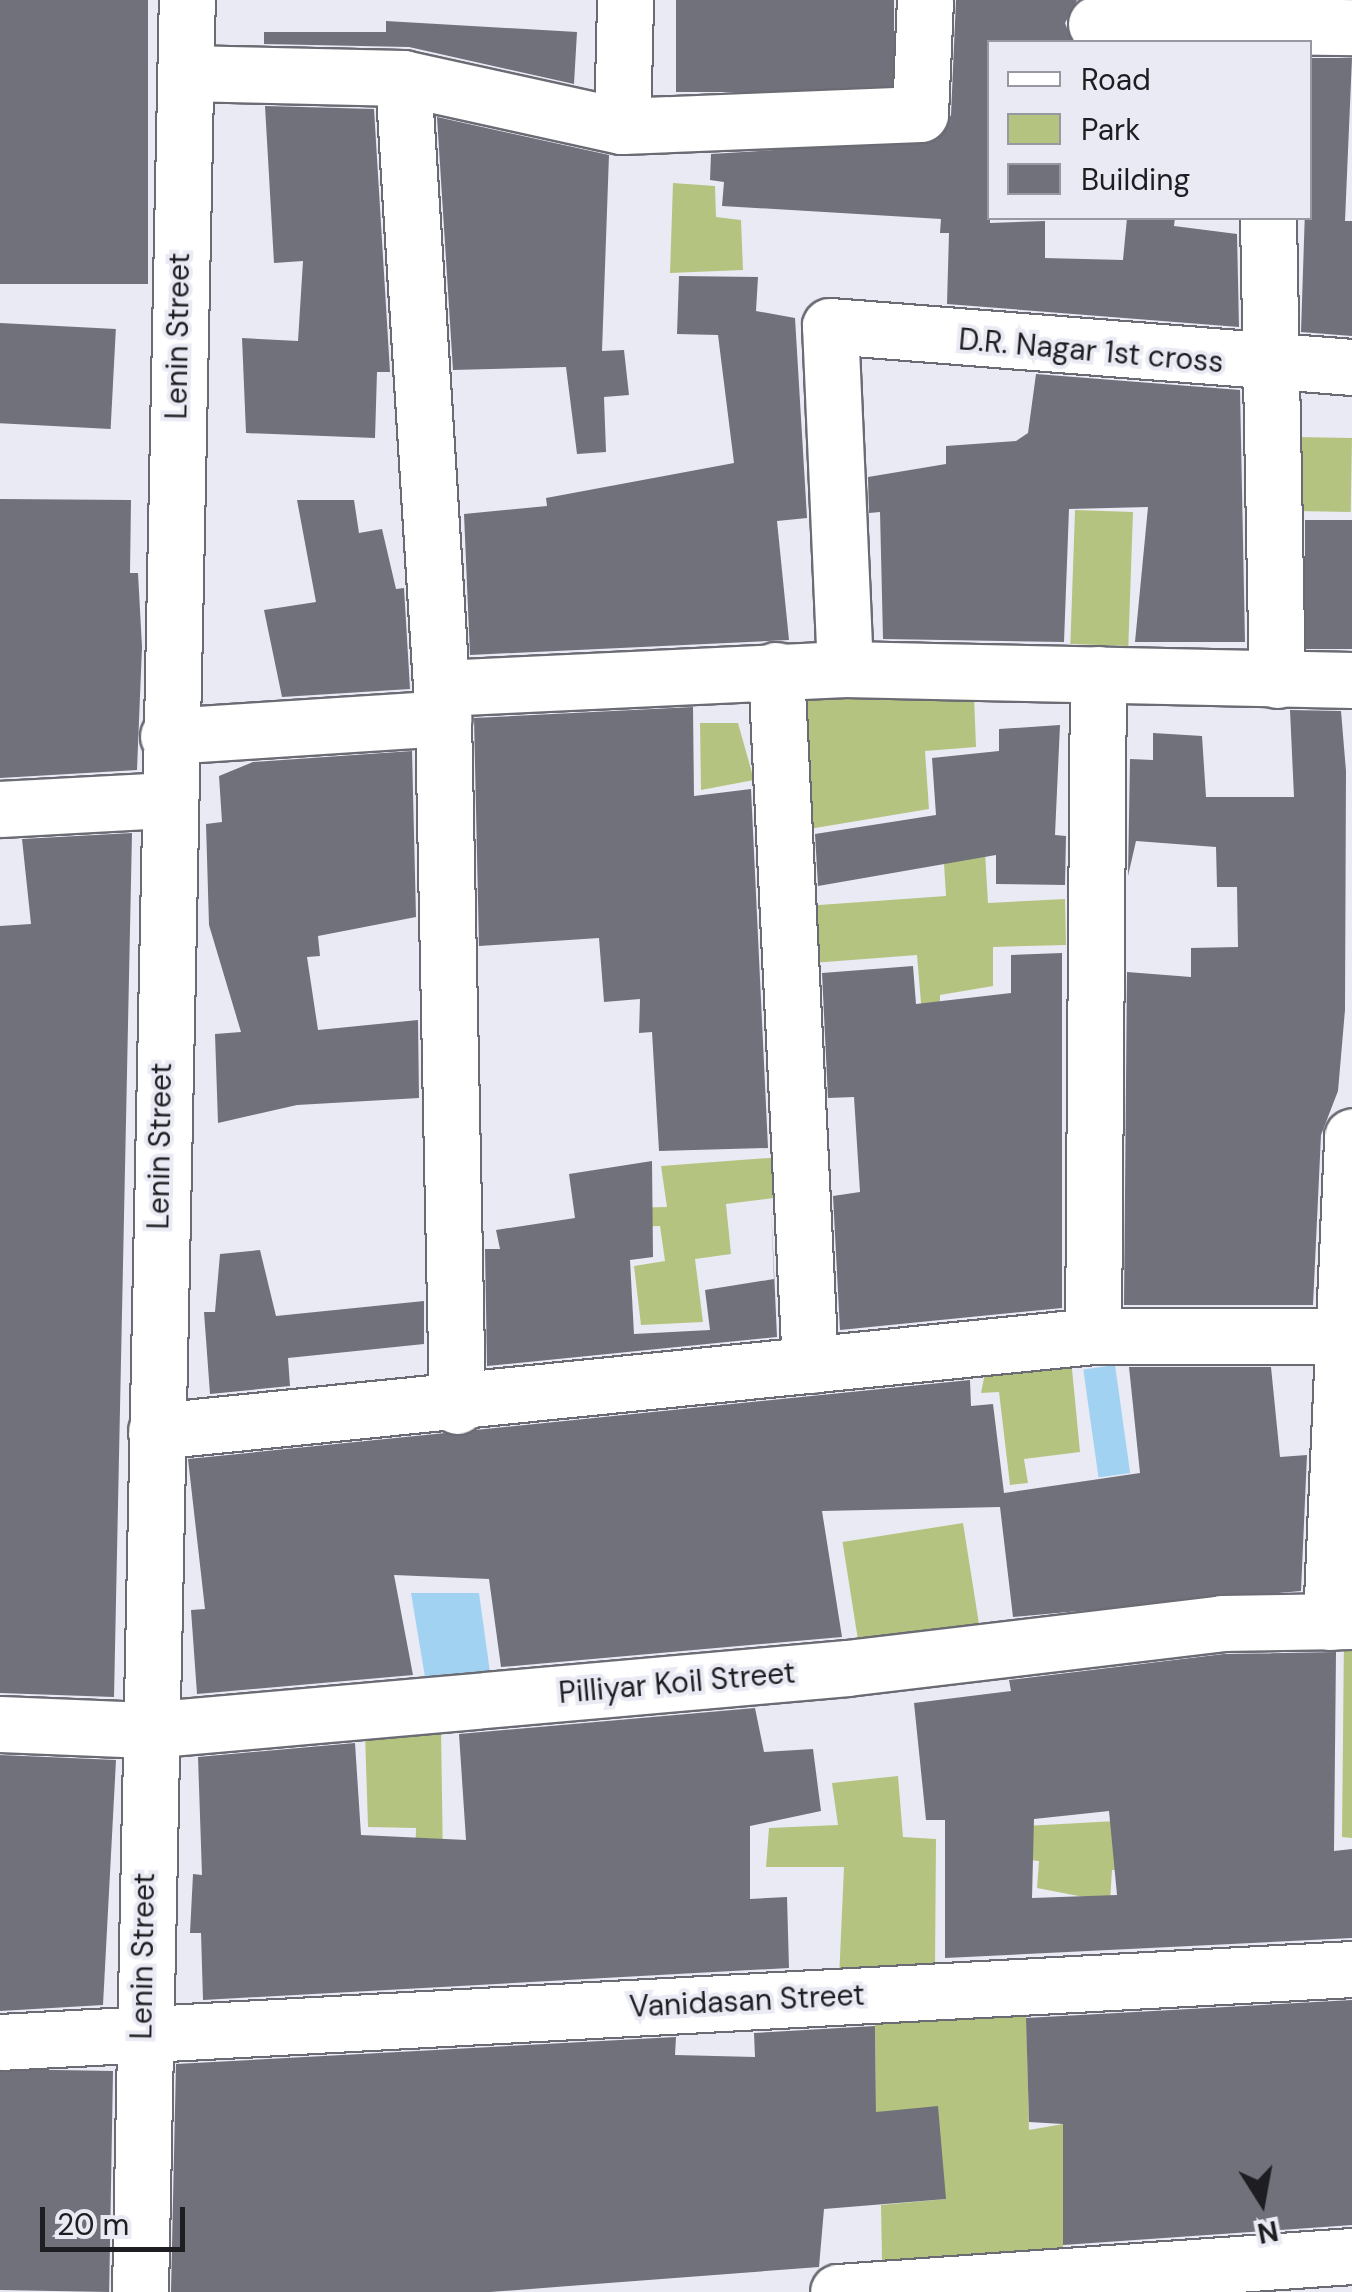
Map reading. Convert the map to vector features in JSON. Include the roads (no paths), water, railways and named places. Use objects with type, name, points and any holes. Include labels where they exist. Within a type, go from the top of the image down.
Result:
[{"type":"street","name":"Lenin Street","points":[[140,2292],[141,2032],[156,1431],[165,800],[187,0]]},
{"type":"street","points":[[622,126],[625,0]]},
{"type":"street","points":[[185,73],[403,78],[622,126],[920,114],[925,0]]},
{"type":"street","points":[[1096,24],[1352,27]]},
{"type":"street","points":[[403,78],[442,703],[457,1406]]},
{"type":"street","points":[[1268,220],[1277,680]]},
{"type":"street","name":"D.R. Nagar 1st cross","points":[[845,668],[830,326],[1269,368],[1352,367]]},
{"type":"street","points":[[168,736],[442,703],[776,670],[845,668],[1352,680]]},
{"type":"street","points":[[776,670],[810,1365]]},
{"type":"street","points":[[1093,1336],[1098,674]]},
{"type":"street","points":[[0,810],[165,800]]},
{"type":"street","points":[[1341,1622],[1340,1336],[1352,1136]]},
{"type":"street","points":[[156,1431],[457,1406],[1093,1336],[1340,1336]]},
{"type":"street","name":"Pilliyar Koil Street","points":[[0,1724],[147,1730],[847,1668],[1222,1623],[1341,1622]]},
{"type":"street","name":"Vanidasan Street","points":[[0,2042],[1352,1969]]},
{"type":"street","points":[[838,2292],[1352,2256]]},
{"type":"water","points":[[1115,1365],[1130,1473],[1098,1477],[1083,1369]]},
{"type":"water","points":[[411,1593],[479,1593],[493,1694],[429,1701]]}]
